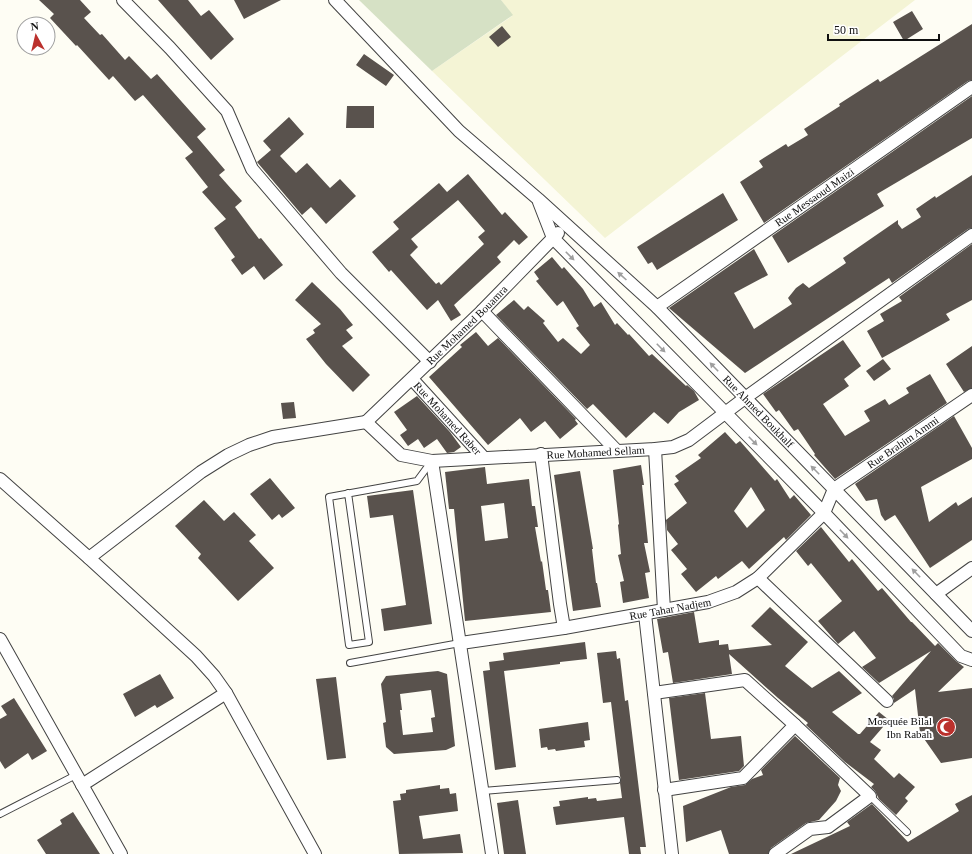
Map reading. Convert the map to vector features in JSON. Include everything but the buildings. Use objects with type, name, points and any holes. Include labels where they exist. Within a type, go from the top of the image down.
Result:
[{"type":"street","points":[[123,0],[170,48],[227,111],[252,170],[341,273],[430,362]]},
{"type":"street","name":"Rue Ahmed Boukhalf","points":[[335,0],[459,131],[538,199],[657,307],[972,631]]},
{"type":"street","name":"Rue Messaoud Maizi","points":[[657,307],[972,87]]},
{"type":"street","points":[[538,199],[553,238],[824,513],[961,656],[972,660]]},
{"type":"street","name":"Rue Mohamed Bouamra","points":[[366,422],[482,311],[566,224]]},
{"type":"street","name":"Rue Mohamed Sellam","points":[[366,422],[401,454],[432,461],[541,454],[655,450],[672,447],[689,440],[972,235]]},
{"type":"street","points":[[482,311],[617,451]]},
{"type":"street","name":"Rue Mohamed Raber","points":[[412,379],[484,458]]},
{"type":"street","name":"Rue Brahim Ammi","points":[[834,488],[972,395]]},
{"type":"street","points":[[89,558],[201,472],[228,455],[249,445],[273,437],[366,422]]},
{"type":"street","points":[[655,450],[664,610]]},
{"type":"street","points":[[541,454],[564,628]]},
{"type":"street","points":[[432,461],[492,854]]},
{"type":"street","points":[[0,478],[196,656],[214,676],[226,693],[315,854]]},
{"type":"street","name":"Rue Tahar Nadjem","points":[[461,643],[564,628],[645,614],[708,602],[736,592],[758,578],[824,513],[834,488]]},
{"type":"street","points":[[936,594],[972,568]]},
{"type":"street","points":[[758,578],[887,701]]},
{"type":"street","points":[[645,614],[672,854]]},
{"type":"street","points":[[0,639],[5,660],[79,780],[121,854]]},
{"type":"street","points":[[654,693],[745,680],[870,796],[828,827],[810,829],[775,854]]},
{"type":"street","points":[[79,780],[226,693]]},
{"type":"street","points":[[664,790],[743,778],[795,725]]},
{"type":"lane","points":[[348,493],[349,501],[369,642],[349,645],[329,497],[343,494],[351,493],[358,492],[395,485],[417,482],[432,461]]},
{"type":"lane","points":[[350,663],[461,643]]},
{"type":"lane","points":[[0,814],[79,780]]},
{"type":"lane","points":[[483,792],[617,780]]},
{"type":"lane","points":[[870,796],[907,832]]},
{"type":"green space","points":[[359,0],[501,0],[513,15],[432,71]]},
{"type":"green space","points":[[501,0],[915,0],[605,238],[432,71],[512,16]]},
{"type":"place","name":"Mosquée Bilal Ibn Rabah","points":[[946,727]]}]
